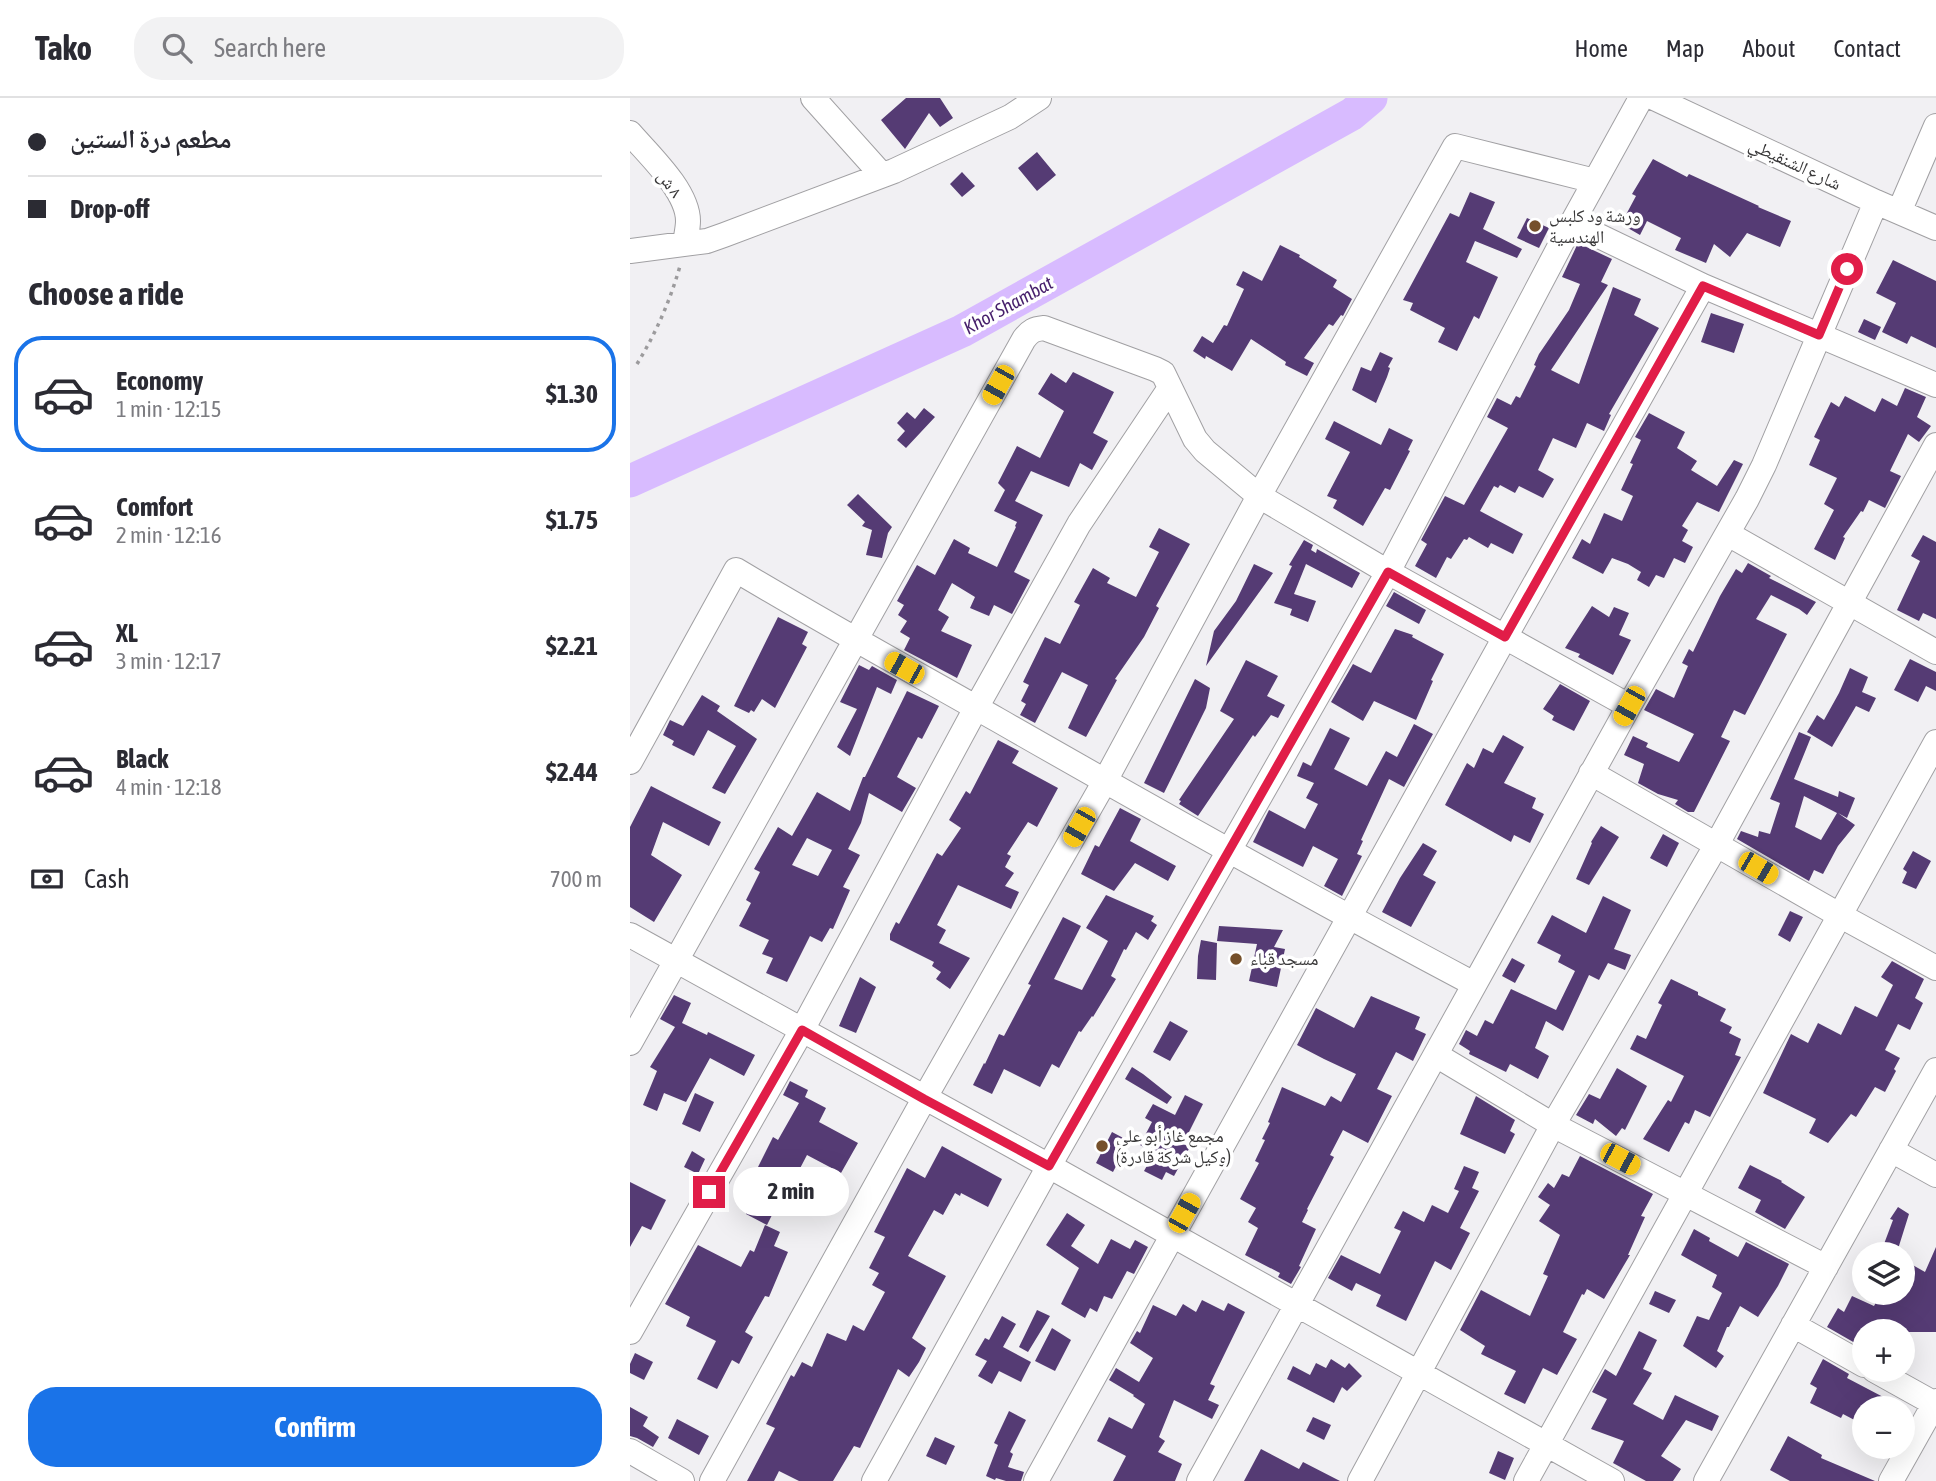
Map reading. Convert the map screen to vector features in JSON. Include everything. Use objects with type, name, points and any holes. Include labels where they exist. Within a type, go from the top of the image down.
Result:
[{"type":"street","points":[[813,98],[882,175]]},
{"type":"street","points":[[630,251],[716,238],[882,175],[1010,117],[1039,98]]},
{"type":"street","points":[[874,1481],[1049,1166],[1388,572],[1641,98]]},
{"type":"street","name":"شارع الشنقيطي","points":[[1654,98],[1936,228]]},
{"type":"street","points":[[1899,212],[1936,126]]},
{"type":"street","name":"٨ ش","points":[[630,133],[668,178],[686,208],[688,221],[685,243]]},
{"type":"street","points":[[712,1481],[924,1099],[1105,781],[1259,496],[1455,146],[1595,181]]},
{"type":"street","points":[[1199,1481],[1591,773],[1728,534],[1764,465],[1876,202]]},
{"type":"street","points":[[1572,223],[1703,286],[1936,386]]},
{"type":"street","points":[[1036,1481],[1703,286]]},
{"type":"street","points":[[630,1043],[1024,338],[1036,329],[1044,328],[1163,373],[1188,427],[1205,451],[1259,496],[1388,572],[1629,706]]},
{"type":"street","points":[[630,1332],[802,1030],[1079,524],[1170,388]]},
{"type":"street","points":[[1360,1481],[1553,1125],[1717,844],[1936,445]]},
{"type":"street","points":[[1728,534],[1936,652]]},
{"type":"street","points":[[630,762],[736,570],[856,641],[1229,851],[1474,984]]},
{"type":"street","points":[[1526,1481],[1936,742]]},
{"type":"street","points":[[1591,773],[1936,968]]},
{"type":"street","points":[[630,935],[1612,1481]]},
{"type":"street","points":[[1436,1055],[1553,1125],[1826,1267]]},
{"type":"street","points":[[1706,1481],[1936,1070]]},
{"type":"street","points":[[1891,1150],[1936,1175]]},
{"type":"street","points":[[1793,1325],[1852,1358]]},
{"type":"street","points":[[1891,1481],[1935,1403],[1896,1382]]},
{"type":"street","points":[[630,1451],[682,1481]]},
{"type":"path","points":[[637,364],[675,286],[685,243]]},
{"type":"building","points":[[906,98],[940,98],[953,118],[940,127],[929,113],[905,149],[881,120]]},
{"type":"building","points":[[1037,152],[1056,175],[1037,191],[1018,168]]},
{"type":"building","points":[[1653,159],[1687,177],[1689,174],[1791,221],[1780,247],[1747,233],[1730,257],[1714,244],[1706,263],[1675,250],[1681,238],[1647,221],[1640,235],[1621,224],[1636,196],[1632,194]]},
{"type":"building","points":[[962,172],[975,186],[962,197],[950,184]]},
{"type":"building","points":[[1470,192],[1495,202],[1483,229],[1522,249],[1517,258],[1475,241],[1466,262],[1498,277],[1479,319],[1474,316],[1457,351],[1438,342],[1445,328],[1410,310],[1413,303],[1403,300],[1450,213],[1459,217]]},
{"type":"building","points":[[1527,218],[1549,228],[1539,248],[1517,238]]},
{"type":"building","points":[[1578,243],[1612,259],[1601,282],[1608,285],[1551,370],[1579,384],[1613,287],[1641,299],[1634,315],[1659,328],[1609,414],[1611,415],[1604,431],[1587,423],[1576,448],[1553,438],[1538,470],[1554,479],[1543,498],[1519,486],[1515,493],[1500,485],[1498,488],[1494,486],[1480,511],[1523,534],[1513,554],[1491,543],[1488,548],[1469,537],[1464,539],[1451,559],[1447,557],[1436,578],[1415,566],[1427,544],[1421,540],[1445,496],[1464,505],[1508,428],[1487,417],[1497,398],[1511,405],[1516,396],[1520,398],[1539,354],[1569,310],[1580,284],[1562,277]]},
{"type":"building","points":[[1280,245],[1337,280],[1333,287],[1352,299],[1343,316],[1341,315],[1333,326],[1329,324],[1304,358],[1314,363],[1307,376],[1285,365],[1286,362],[1251,339],[1232,371],[1193,351],[1202,336],[1213,343],[1224,325],[1227,326],[1244,289],[1236,285],[1243,271],[1262,281]]},
{"type":"building","points":[[1893,260],[1936,281],[1936,348],[1911,336],[1907,344],[1882,332],[1896,303],[1876,293]]},
{"type":"building","points":[[1711,313],[1744,324],[1734,353],[1701,342]]},
{"type":"building","points":[[1864,319],[1881,327],[1875,340],[1858,332]]},
{"type":"building","points":[[1380,352],[1393,358],[1376,403],[1352,390],[1361,367],[1371,371]]},
{"type":"building","points":[[1073,372],[1114,392],[1093,433],[1108,441],[1092,470],[1080,463],[1069,487],[1031,471],[1015,501],[1043,515],[1014,572],[1030,580],[1012,614],[994,605],[989,616],[970,608],[975,597],[952,583],[938,610],[949,617],[941,631],[972,645],[957,678],[904,650],[910,638],[900,632],[907,621],[898,615],[904,605],[897,601],[917,565],[935,575],[954,539],[970,548],[968,553],[997,567],[1017,522],[994,511],[1005,490],[998,483],[1017,446],[1040,458],[1064,411],[1038,394],[1051,373],[1066,383]]},
{"type":"building","points":[[1905,388],[1926,397],[1917,417],[1931,426],[1919,442],[1908,434],[1890,471],[1901,476],[1885,508],[1869,500],[1843,537],[1845,538],[1835,560],[1814,549],[1834,510],[1824,504],[1837,478],[1809,465],[1820,440],[1814,437],[1831,402],[1839,407],[1845,396],[1875,412],[1882,398],[1897,406]]},
{"type":"building","points":[[924,408],[935,417],[906,448],[897,440],[905,431],[897,423],[907,412],[915,419]]},
{"type":"building","points":[[1649,413],[1685,432],[1677,448],[1697,461],[1691,470],[1717,486],[1734,460],[1743,464],[1719,512],[1697,502],[1682,526],[1688,530],[1682,541],[1693,547],[1685,563],[1674,558],[1664,578],[1656,575],[1649,587],[1637,580],[1641,572],[1628,564],[1612,558],[1603,574],[1572,558],[1582,539],[1590,544],[1604,513],[1622,521],[1633,496],[1621,490],[1641,440],[1635,437]]},
{"type":"building","points":[[1334,421],[1381,445],[1389,428],[1413,440],[1390,490],[1385,488],[1363,526],[1333,508],[1337,500],[1327,496],[1350,452],[1325,439]]},
{"type":"building","points":[[858,494],[892,527],[882,558],[866,555],[872,530],[862,526],[865,522],[847,505]]},
{"type":"building","points":[[1159,528],[1190,544],[1156,606],[1159,608],[1144,637],[1115,679],[1117,680],[1086,737],[1068,728],[1088,685],[1062,672],[1035,723],[1020,715],[1026,704],[1021,701],[1029,685],[1023,682],[1045,637],[1060,644],[1080,605],[1074,602],[1093,568],[1110,578],[1107,583],[1136,597],[1159,552],[1149,547]]},
{"type":"building","points":[[1923,535],[1936,542],[1936,619],[1923,613],[1919,621],[1897,610],[1920,561],[1911,556]]},
{"type":"building","points":[[1304,540],[1313,545],[1311,550],[1316,553],[1317,549],[1360,573],[1352,588],[1306,564],[1294,594],[1316,601],[1308,622],[1290,615],[1292,609],[1274,603],[1292,566],[1289,565]]},
{"type":"building","points":[[1748,563],[1771,576],[1769,578],[1816,602],[1807,615],[1771,595],[1756,619],[1787,634],[1745,715],[1734,710],[1721,737],[1730,741],[1694,812],[1688,812],[1675,804],[1678,800],[1658,794],[1638,783],[1644,764],[1624,755],[1633,736],[1648,743],[1646,747],[1679,762],[1694,734],[1644,710],[1656,689],[1674,698],[1688,666],[1682,663],[1689,649],[1693,652],[1736,569],[1742,573]]},
{"type":"building","points":[[1254,564],[1273,573],[1206,666],[1214,631],[1236,601]]},
{"type":"building","points":[[1394,592],[1426,610],[1419,624],[1386,606]]},
{"type":"building","points":[[1592,606],[1609,617],[1614,607],[1629,613],[1619,635],[1631,640],[1613,675],[1578,657],[1580,654],[1565,648]]},
{"type":"building","points":[[778,617],[808,632],[802,644],[807,647],[775,708],[762,699],[754,712],[751,710],[749,713],[734,706]]},
{"type":"building","points":[[1395,629],[1413,635],[1412,637],[1444,654],[1416,720],[1374,701],[1363,721],[1331,702],[1353,664],[1371,673]]},
{"type":"building","points":[[1910,659],[1936,672],[1936,691],[1926,686],[1918,702],[1894,690]]},
{"type":"building","points":[[1246,660],[1278,676],[1267,696],[1285,705],[1278,718],[1271,715],[1255,737],[1253,735],[1198,816],[1179,804],[1179,800],[1234,719],[1220,711]]},
{"type":"building","points":[[859,665],[869,670],[872,666],[897,680],[891,694],[877,687],[850,756],[837,747],[857,709],[840,702]]},
{"type":"building","points":[[1850,668],[1868,677],[1862,692],[1876,698],[1869,712],[1856,706],[1832,747],[1807,732],[1817,715],[1824,720]]},
{"type":"building","points":[[1195,679],[1210,688],[1206,708],[1164,793],[1144,783]]},
{"type":"building","points":[[1560,684],[1590,701],[1574,731],[1552,720],[1554,716],[1543,709]]},
{"type":"building","points":[[907,691],[939,706],[922,739],[918,737],[897,777],[916,788],[902,812],[869,793],[861,823],[848,849],[860,855],[843,887],[850,890],[833,929],[830,928],[822,942],[810,936],[787,982],[766,973],[773,958],[762,954],[769,940],[739,926],[751,903],[746,900],[760,872],[754,869],[778,827],[792,836],[817,792],[850,811]],"holes":[[[807,838],[832,850],[818,876],[792,865]]]},
{"type":"building","points":[[702,695],[720,706],[717,711],[757,739],[725,794],[712,788],[736,746],[708,730],[694,756],[672,745],[674,741],[663,735],[670,720],[683,726]]},
{"type":"building","points":[[1414,724],[1433,734],[1404,787],[1389,779],[1361,840],[1363,841],[1357,854],[1362,856],[1342,896],[1324,886],[1338,859],[1313,846],[1303,867],[1253,842],[1269,810],[1305,829],[1318,804],[1306,798],[1314,783],[1297,776],[1303,762],[1311,766],[1330,728],[1350,738],[1334,769],[1367,786],[1386,751],[1397,757]]},
{"type":"building","points":[[1799,732],[1811,737],[1794,779],[1838,797],[1839,791],[1855,798],[1847,818],[1838,813],[1855,825],[1838,846],[1823,874],[1814,870],[1809,881],[1737,839],[1741,831],[1758,837],[1759,831],[1770,834],[1780,803],[1770,799]],"holes":[[[1804,796],[1837,813],[1821,840],[1795,827]]]},
{"type":"building","points":[[1503,735],[1524,747],[1504,783],[1536,798],[1532,808],[1544,814],[1530,843],[1514,835],[1511,842],[1445,805],[1467,763],[1474,768],[1483,748],[1493,753]]},
{"type":"building","points":[[998,740],[1019,751],[1012,763],[1058,788],[1037,827],[1028,822],[1007,854],[1011,856],[1005,867],[1014,873],[1005,886],[1019,892],[1011,909],[958,885],[937,925],[946,930],[939,943],[970,958],[950,989],[936,979],[941,972],[932,966],[934,962],[890,940],[890,934],[896,922],[899,924],[937,853],[942,856],[961,828],[949,820],[966,791],[970,794]]},
{"type":"building","points":[[651,786],[721,822],[709,846],[663,822],[651,855],[682,875],[654,922],[630,907],[630,827]]},
{"type":"building","points":[[1120,808],[1141,819],[1130,841],[1176,866],[1168,881],[1135,863],[1114,891],[1081,874],[1095,845],[1099,847]]},
{"type":"building","points":[[1601,826],[1619,837],[1589,885],[1576,879],[1591,842]]},
{"type":"building","points":[[1663,834],[1679,843],[1667,867],[1650,858]]},
{"type":"building","points":[[1423,843],[1437,851],[1423,875],[1436,882],[1411,927],[1382,912]]},
{"type":"building","points":[[1913,851],[1931,861],[1916,889],[1902,883],[1907,872],[1903,869]]},
{"type":"building","points":[[1106,895],[1154,916],[1151,921],[1157,925],[1148,940],[1136,932],[1126,950],[1124,949],[1111,976],[1116,979],[1093,1017],[1081,1032],[1079,1031],[1059,1068],[1052,1064],[1040,1087],[1004,1069],[992,1094],[973,1085],[999,1034],[1004,1036],[1063,917],[1081,926],[1054,979],[1082,990],[1108,941],[1086,928]]},
{"type":"building","points":[[1603,896],[1631,910],[1614,949],[1631,955],[1625,970],[1608,963],[1599,980],[1589,975],[1563,1031],[1546,1021],[1535,1048],[1549,1056],[1538,1079],[1510,1064],[1506,1072],[1469,1054],[1470,1051],[1459,1044],[1466,1030],[1477,1036],[1485,1020],[1493,1024],[1511,989],[1556,1010],[1575,971],[1558,962],[1561,955],[1537,943],[1552,915],[1586,933]]},
{"type":"building","points":[[1790,911],[1803,917],[1790,942],[1778,935]]},
{"type":"building","points":[[1219,926],[1283,930],[1274,947],[1285,949],[1277,987],[1249,981],[1257,944],[1217,941]]},
{"type":"building","points":[[1201,940],[1217,943],[1216,980],[1197,979]]},
{"type":"building","points":[[1512,958],[1525,965],[1515,983],[1502,976]]},
{"type":"building","points":[[1892,961],[1924,979],[1915,998],[1923,1003],[1910,1030],[1898,1024],[1885,1050],[1900,1058],[1885,1092],[1875,1087],[1856,1117],[1851,1114],[1828,1143],[1809,1133],[1816,1119],[1763,1093],[1791,1034],[1808,1043],[1818,1023],[1841,1035],[1855,1006],[1877,1017],[1893,985],[1881,977]]},
{"type":"building","points":[[860,977],[876,987],[856,1033],[839,1026]]},
{"type":"building","points":[[1671,979],[1726,1009],[1720,1021],[1732,1027],[1729,1033],[1741,1039],[1735,1055],[1741,1057],[1710,1117],[1695,1110],[1689,1124],[1685,1122],[1669,1152],[1643,1139],[1668,1100],[1671,1102],[1684,1076],[1630,1049],[1637,1035],[1646,1039],[1662,1005],[1658,1003]]},
{"type":"building","points":[[674,995],[691,1003],[682,1023],[707,1035],[708,1032],[755,1055],[744,1076],[710,1058],[686,1102],[664,1093],[657,1111],[643,1105],[657,1071],[650,1067],[675,1027],[660,1019]]},
{"type":"building","points":[[1371,996],[1420,1017],[1415,1029],[1426,1034],[1413,1061],[1396,1052],[1377,1089],[1392,1096],[1368,1143],[1343,1130],[1330,1155],[1334,1157],[1302,1222],[1316,1229],[1291,1284],[1278,1277],[1280,1273],[1245,1255],[1258,1228],[1248,1222],[1256,1208],[1240,1199],[1259,1163],[1255,1161],[1265,1140],[1262,1139],[1282,1087],[1325,1106],[1331,1096],[1341,1102],[1356,1074],[1297,1045],[1316,1008],[1354,1028]]},
{"type":"building","points":[[1170,1021],[1188,1031],[1170,1061],[1153,1052]]},
{"type":"building","points":[[1132,1067],[1172,1097],[1167,1104],[1125,1079]]},
{"type":"building","points":[[1617,1068],[1647,1086],[1625,1130],[1622,1128],[1616,1136],[1595,1119],[1593,1124],[1576,1115],[1589,1094],[1600,1099]]},
{"type":"building","points":[[790,1081],[808,1090],[805,1097],[826,1108],[819,1122],[858,1143],[841,1173],[807,1155],[767,1225],[746,1214],[751,1203],[746,1202],[752,1179],[773,1137],[778,1140],[799,1103],[783,1095]]},
{"type":"building","points":[[695,1093],[714,1102],[700,1132],[682,1124]]},
{"type":"building","points":[[1185,1095],[1203,1104],[1183,1144],[1190,1147],[1174,1176],[1166,1172],[1162,1180],[1144,1171],[1154,1153],[1140,1145],[1152,1122],[1145,1118],[1153,1104],[1175,1115]]},
{"type":"building","points":[[1476,1096],[1515,1120],[1510,1131],[1515,1134],[1505,1154],[1460,1134]]},
{"type":"building","points":[[1112,1132],[1129,1141],[1113,1172],[1096,1163]]},
{"type":"building","points":[[942,1146],[1002,1179],[988,1207],[961,1193],[960,1196],[955,1193],[943,1215],[934,1210],[908,1256],[946,1276],[912,1338],[926,1348],[919,1362],[909,1377],[898,1369],[860,1448],[854,1446],[833,1481],[799,1481],[779,1471],[774,1481],[747,1481],[775,1428],[766,1424],[791,1375],[794,1377],[802,1362],[812,1367],[827,1333],[846,1341],[853,1325],[864,1331],[885,1292],[872,1285],[879,1273],[869,1268],[885,1237],[874,1232],[907,1168],[925,1178]]},
{"type":"building","points":[[692,1151],[705,1159],[698,1174],[684,1167]]},
{"type":"building","points":[[1580,1156],[1653,1194],[1641,1216],[1645,1217],[1630,1255],[1604,1299],[1587,1289],[1584,1295],[1582,1294],[1563,1332],[1577,1339],[1557,1375],[1543,1368],[1525,1404],[1504,1394],[1516,1371],[1481,1354],[1485,1346],[1460,1330],[1481,1290],[1530,1316],[1548,1276],[1543,1274],[1560,1235],[1539,1221],[1550,1205],[1538,1197],[1548,1183],[1554,1188],[1562,1174],[1569,1177]]},
{"type":"building","points":[[1750,1165],[1782,1181],[1805,1197],[1785,1229],[1755,1212],[1761,1200],[1738,1188]]},
{"type":"building","points":[[1464,1166],[1479,1172],[1472,1188],[1479,1191],[1460,1228],[1470,1233],[1451,1270],[1435,1261],[1406,1321],[1376,1306],[1381,1295],[1356,1283],[1352,1291],[1328,1278],[1341,1255],[1380,1274],[1401,1231],[1394,1228],[1403,1211],[1424,1222],[1432,1205],[1448,1213],[1459,1191],[1454,1189]]},
{"type":"building","points":[[630,1182],[666,1200],[651,1230],[642,1226],[630,1247]]},
{"type":"building","points":[[1898,1207],[1909,1214],[1900,1242],[1885,1242],[1893,1220],[1890,1219]]},
{"type":"building","points":[[1067,1213],[1085,1225],[1071,1246],[1098,1264],[1111,1239],[1130,1249],[1135,1240],[1148,1247],[1134,1274],[1127,1271],[1112,1299],[1104,1296],[1097,1312],[1090,1308],[1085,1318],[1061,1304],[1079,1268],[1046,1245]]},
{"type":"building","points":[[765,1225],[780,1232],[774,1246],[788,1252],[769,1297],[765,1296],[745,1332],[753,1337],[739,1364],[732,1360],[717,1389],[697,1379],[716,1341],[686,1326],[690,1317],[665,1304],[698,1245],[741,1267],[750,1250],[754,1252]]},
{"type":"building","points":[[1694,1229],[1738,1257],[1746,1242],[1789,1264],[1758,1317],[1740,1306],[1717,1351],[1724,1356],[1716,1368],[1683,1346],[1697,1316],[1709,1320],[1722,1293],[1712,1287],[1717,1275],[1681,1255]]},
{"type":"building","points":[[1936,1247],[1936,1332],[1915,1332],[1915,1319],[1852,1319],[1852,1341],[1827,1327],[1838,1308],[1844,1312],[1852,1296],[1852,1305],[1915,1305],[1915,1266],[1925,1272]]},
{"type":"building","points":[[1655,1291],[1676,1300],[1669,1313],[1649,1304]]},
{"type":"building","points":[[1202,1300],[1224,1311],[1228,1303],[1245,1312],[1210,1384],[1215,1386],[1208,1400],[1219,1405],[1212,1419],[1174,1400],[1159,1437],[1165,1441],[1158,1452],[1182,1464],[1175,1481],[1113,1481],[1126,1456],[1097,1441],[1109,1417],[1132,1429],[1145,1404],[1109,1380],[1116,1368],[1139,1382],[1153,1358],[1130,1343],[1137,1331],[1140,1333],[1153,1305],[1176,1316],[1183,1304],[1196,1312]]},
{"type":"building","points":[[1037,1310],[1050,1316],[1028,1352],[1019,1347]]},
{"type":"building","points":[[1002,1316],[1016,1324],[1003,1347],[1031,1362],[1021,1382],[999,1371],[992,1384],[978,1376],[987,1361],[975,1355],[985,1338],[989,1340]]},
{"type":"building","points":[[1052,1328],[1071,1340],[1055,1371],[1035,1361]]},
{"type":"building","points":[[1639,1331],[1657,1340],[1643,1369],[1652,1373],[1633,1404],[1663,1420],[1675,1395],[1719,1416],[1712,1431],[1686,1420],[1661,1456],[1681,1469],[1673,1481],[1646,1481],[1613,1463],[1624,1441],[1591,1429],[1607,1399],[1592,1392],[1605,1369],[1616,1376]]},
{"type":"building","points":[[635,1353],[653,1362],[644,1380],[630,1373],[630,1364]]},
{"type":"building","points":[[1331,1359],[1345,1368],[1349,1363],[1362,1376],[1347,1391],[1342,1387],[1334,1403],[1287,1379],[1293,1366],[1310,1375],[1316,1363],[1326,1368]]},
{"type":"building","points":[[1823,1359],[1849,1374],[1847,1378],[1852,1382],[1881,1396],[1852,1396],[1852,1419],[1843,1414],[1841,1418],[1810,1403],[1817,1388],[1810,1384]]},
{"type":"building","points":[[630,1407],[648,1417],[643,1426],[659,1437],[653,1447],[630,1436]]},
{"type":"building","points":[[1009,1411],[1026,1420],[1010,1452],[1013,1454],[1008,1467],[1024,1472],[1021,1481],[995,1480],[986,1476],[998,1445],[994,1443]]},
{"type":"building","points":[[1313,1417],[1331,1425],[1324,1440],[1306,1431]]},
{"type":"building","points":[[677,1419],[709,1436],[699,1455],[668,1438]]},
{"type":"building","points":[[1788,1436],[1822,1455],[1821,1458],[1875,1481],[1790,1481],[1770,1470]]},
{"type":"building","points":[[935,1437],[955,1446],[946,1465],[926,1456]]},
{"type":"building","points":[[1261,1449],[1299,1469],[1303,1462],[1340,1481],[1244,1481]]},
{"type":"building","points":[[1498,1451],[1514,1458],[1505,1480],[1489,1473]]},
{"type":"waterway","name":"Khor Shambat","points":[[630,481],[962,331],[1352,114],[1371,98]]},
{"type":"place","name":"ورشة ود كلبس الهندسية","points":[[1535,226]]},
{"type":"place","name":"مسجد قباء","points":[[1236,959]]},
{"type":"place","name":"مجمع غاز أبو علي (وكيل شركة قادرة)","points":[[1102,1146]]},
{"type":"route","points":[[709,1192],[802,1030],[1049,1166],[1388,572],[1505,637],[1703,286],[1819,335],[1847,269]]}]
